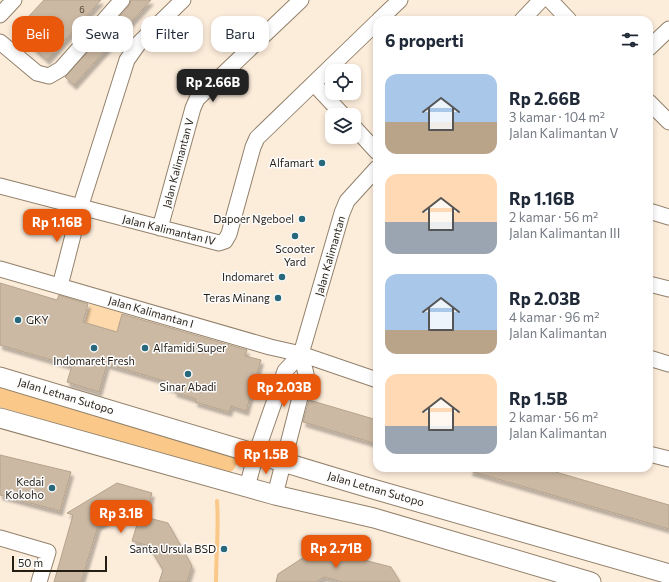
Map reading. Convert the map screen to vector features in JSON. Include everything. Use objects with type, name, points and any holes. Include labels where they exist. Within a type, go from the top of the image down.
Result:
[{"type":"main road","name":"Jalan Letnan Sutopo","points":[[0,377],[283,462],[669,574]]},
{"type":"main road","points":[[0,418],[247,488],[374,518],[591,582]]},
{"type":"street","points":[[0,15],[14,0]]},
{"type":"street","points":[[0,42],[37,73],[50,76],[61,69],[122,0]]},
{"type":"street","points":[[60,286],[80,208],[127,60],[139,43],[183,0]]},
{"type":"street","name":"Jalan Kalimantan V","points":[[160,228],[193,108],[197,99],[301,0]]},
{"type":"street","points":[[383,16],[400,0]]},
{"type":"street","points":[[526,16],[541,0]]},
{"type":"street","points":[[550,0],[565,16]]},
{"type":"street","name":"Jalan Kalimantan IV","points":[[0,186],[219,243],[225,241],[229,234],[254,142],[373,26]]},
{"type":"street","points":[[653,44],[669,29]]},
{"type":"street","points":[[314,84],[336,108]]},
{"type":"street","points":[[653,106],[669,122]]},
{"type":"street","points":[[361,135],[373,148]]},
{"type":"street","name":"Jalan Kalimantan","points":[[247,488],[256,454],[285,371],[301,354],[342,213],[351,196],[373,172]]},
{"type":"street","points":[[653,213],[669,217]]},
{"type":"street","name":"Jalan Kalimantan I","points":[[0,269],[270,347],[301,354],[373,379]]},
{"type":"street","points":[[653,285],[669,289]]},
{"type":"street","points":[[275,495],[306,374],[301,354]]},
{"type":"street","points":[[653,359],[669,364]]},
{"type":"street","points":[[653,455],[669,459]]},
{"type":"street","points":[[0,538],[48,552],[39,582]]},
{"type":"shaded area","points":[[90,304],[123,312],[117,332],[85,323]]},
{"type":"building","points":[[44,0],[101,0],[87,16],[72,16],[72,32],[64,41],[64,16],[29,16]]},
{"type":"building","points":[[131,0],[151,0],[133,20],[133,16],[120,16],[129,6]]},
{"type":"building","points":[[38,52],[54,52],[47,60]]},
{"type":"building","points":[[88,52],[104,52],[74,85],[65,77]]},
{"type":"building","points":[[0,283],[57,300],[59,295],[88,304],[83,322],[117,332],[122,314],[247,350],[245,356],[261,360],[246,411],[231,406],[229,412],[195,402],[196,399],[174,392],[175,389],[166,387],[168,382],[107,364],[99,392],[67,382],[72,366],[0,345]]},
{"type":"building","points":[[309,400],[373,419],[373,443],[303,422]]},
{"type":"building","points":[[0,455],[71,472],[60,511],[0,495]]},
{"type":"building","points":[[473,472],[556,472],[669,505],[669,529]]},
{"type":"building","points":[[117,483],[152,493],[145,517],[168,523],[192,566],[187,582],[159,582],[163,570],[149,546],[132,541],[139,518],[121,512],[98,526],[81,582],[54,582],[73,515],[67,513]]},
{"type":"building","points":[[318,548],[391,567],[400,582],[343,582],[324,577],[316,582],[276,582],[278,574]]},
{"type":"waterway","points":[[0,395],[225,462]]},
{"type":"waterway","points":[[216,582],[218,531],[217,501]]},
{"type":"place","name":"Alfamart","points":[[322,163]]},
{"type":"place","name":"Dapoer Ngeboel","points":[[302,219]]},
{"type":"place","name":"Scooter Yard","points":[[295,236]]},
{"type":"place","name":"Indomaret","points":[[282,277]]},
{"type":"place","name":"Teras Minang","points":[[278,298]]},
{"type":"place","name":"GKY","points":[[18,320]]},
{"type":"place","name":"Indomaret Fresh","points":[[94,348]]},
{"type":"place","name":"Alfamidi Super","points":[[145,348]]},
{"type":"place","name":"Sinar Abadi","points":[[188,374]]},
{"type":"place","name":"Kedai Kokoho","points":[[52,488]]},
{"type":"place","name":"Santa Ursula BSD","points":[[224,549]]}]
